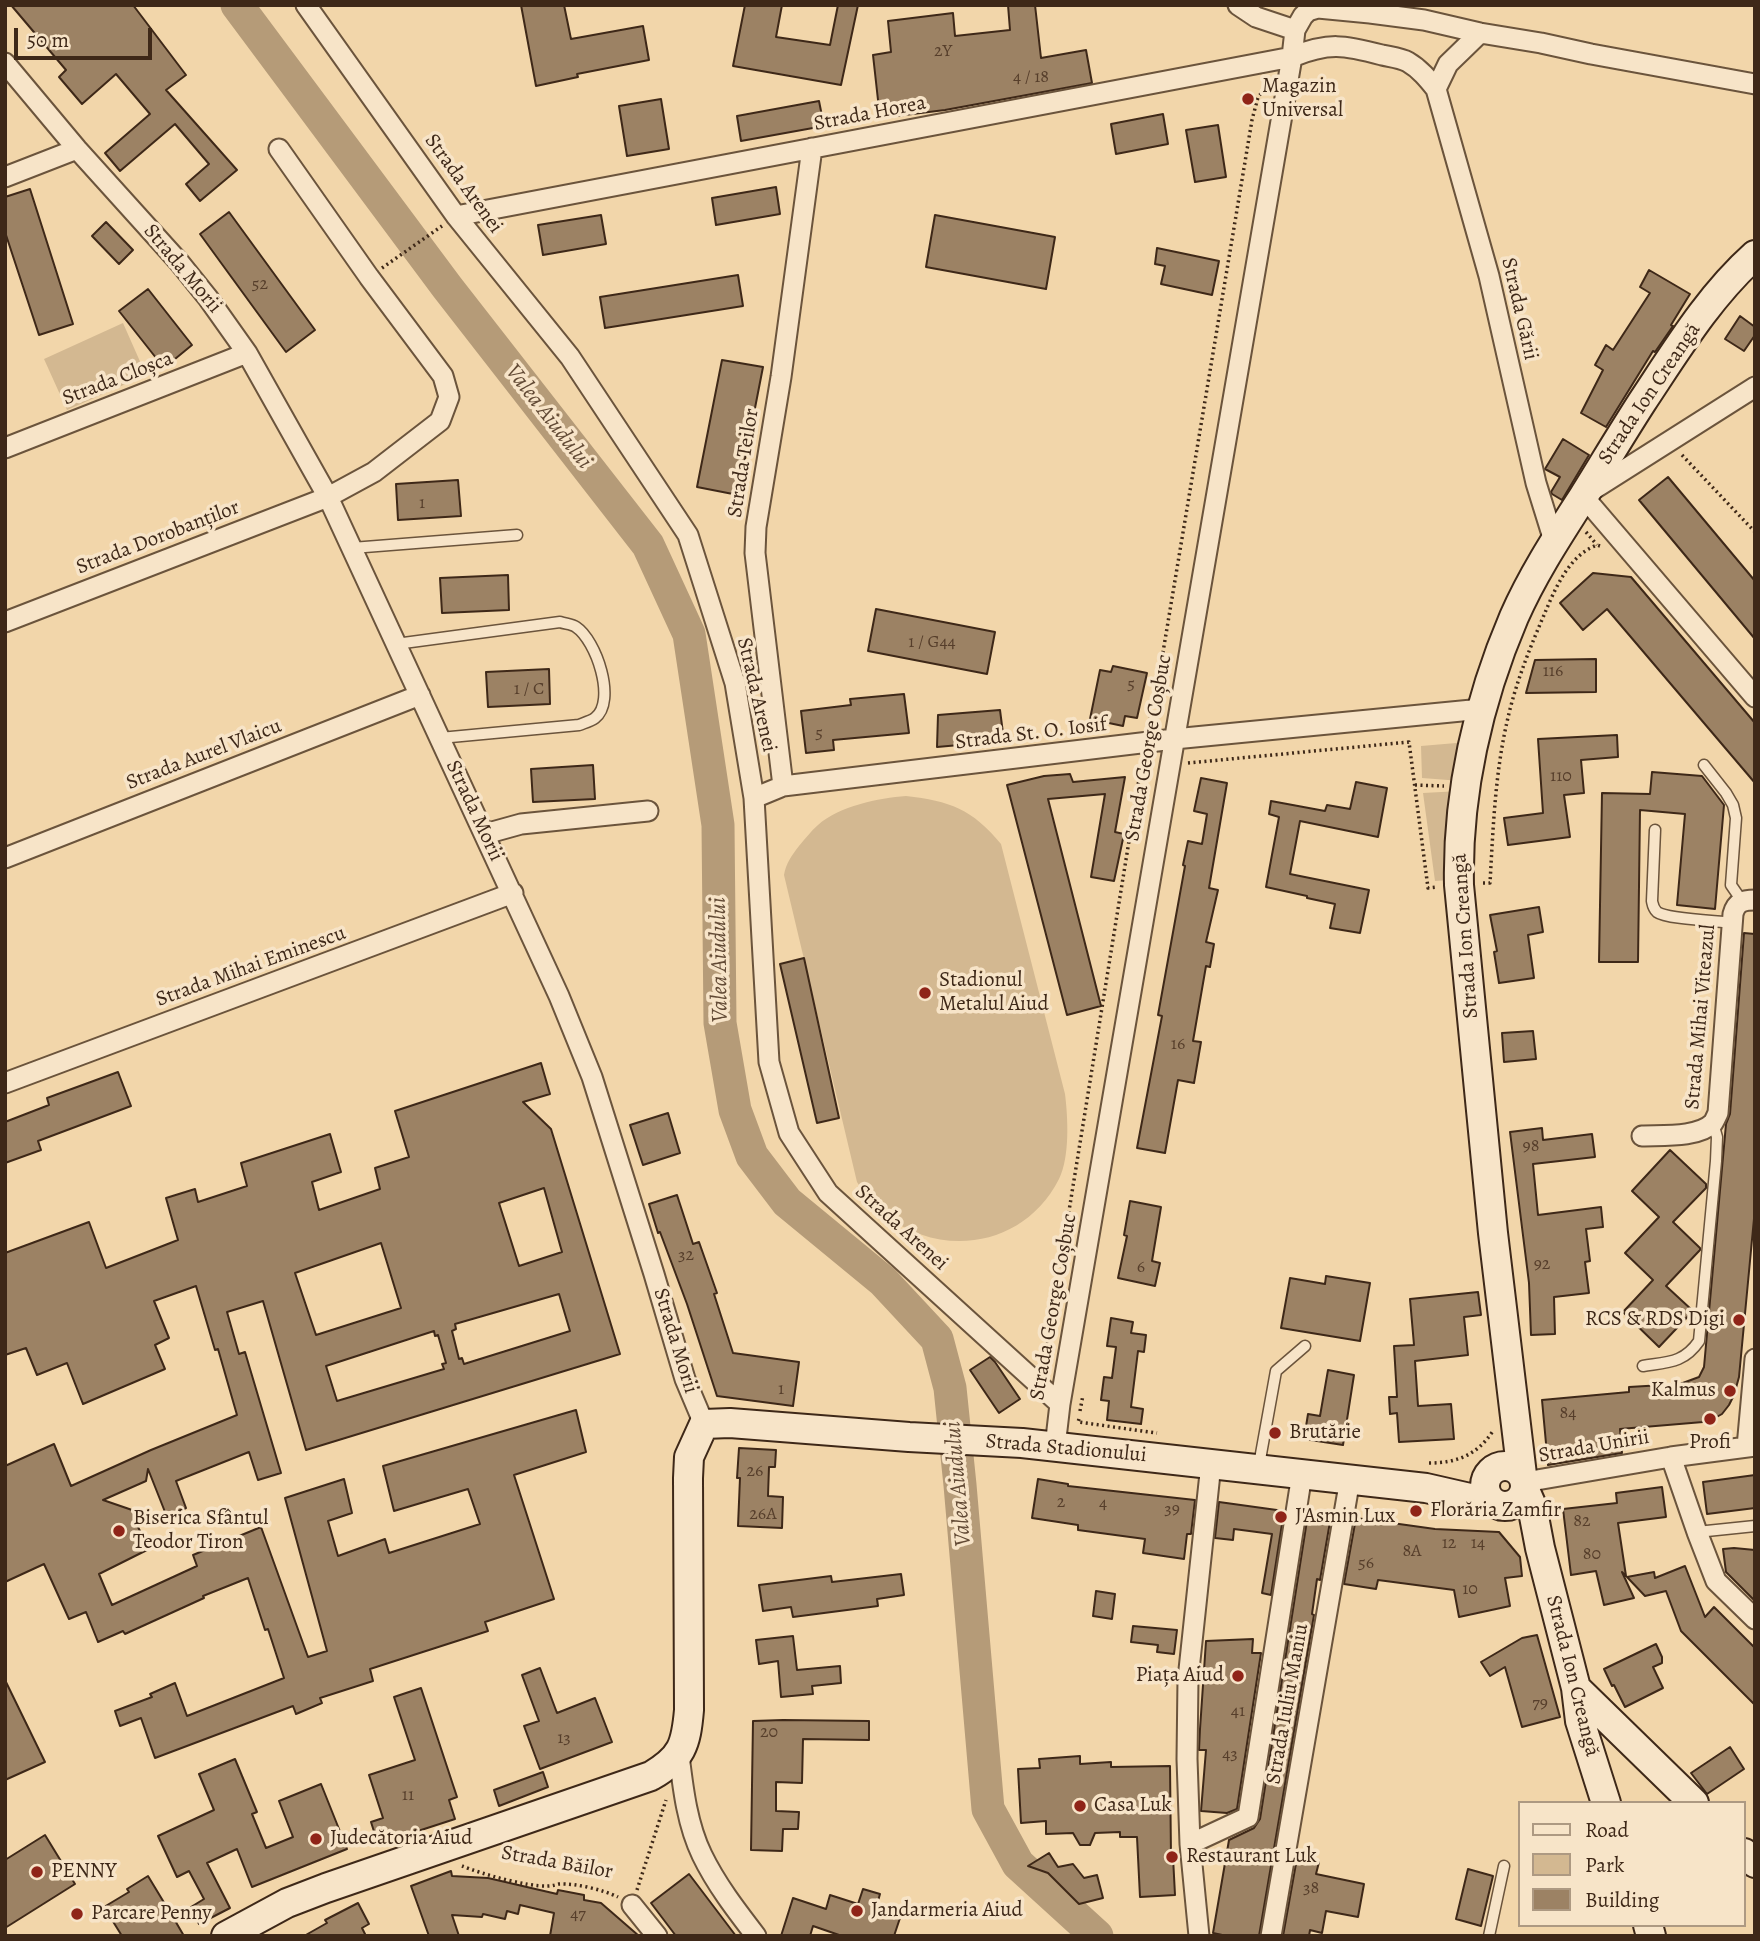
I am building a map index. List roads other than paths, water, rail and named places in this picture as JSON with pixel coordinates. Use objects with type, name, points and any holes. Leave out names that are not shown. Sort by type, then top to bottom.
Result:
[{"type":"main road","name":"Strada Ion Creangă","points":[[1605,1801],[1580,1721],[1576,1688],[1532,1506],[1509,1485],[1513,1402],[1493,1233],[1458,855],[1465,787],[1482,709],[1515,615],[1554,541],[1684,340],[1715,298],[1755,255]]},
{"type":"main road","name":"Strada Stadionului","points":[[704,1424],[730,1423],[1022,1443],[1350,1479],[1426,1476],[1509,1485]]},
{"type":"main road","points":[[226,1936],[287,1903],[440,1847],[651,1776],[666,1768],[679,1755],[685,1741],[689,1710],[688,1467],[689,1457],[704,1424]]},
{"type":"main road","points":[[1576,1688],[1692,1801]]},
{"type":"street","name":"Strada Arenei","points":[[306,5],[456,216],[570,357],[688,535],[734,683],[754,798],[769,1062],[789,1133],[828,1193],[1060,1404]]},
{"type":"street","points":[[1238,5],[1256,17],[1295,30]]},
{"type":"street","points":[[1292,57],[1295,30],[1308,11],[1318,8],[1424,20],[1480,33],[1755,84]]},
{"type":"street","points":[[1436,89],[1448,64],[1480,33]]},
{"type":"street","name":"Strada Gării","points":[[1292,57],[1330,46],[1348,46],[1407,61],[1423,73],[1436,89],[1489,276],[1536,483],[1554,541]]},
{"type":"street","name":"Strada Horea","points":[[456,216],[1292,57]]},
{"type":"street","name":"Strada George Coșbuc","points":[[1055,1447],[1060,1404],[1292,57]]},
{"type":"street","name":"Strada Morii","points":[[5,63],[208,298],[247,353],[328,497],[513,893],[592,1077],[685,1379],[704,1424]]},
{"type":"street","name":"Strada Teilor","points":[[783,786],[754,553],[812,148]]},
{"type":"street","points":[[5,177],[77,149]]},
{"type":"street","points":[[279,149],[443,376],[449,397],[440,421],[374,472],[328,497]]},
{"type":"street","name":"Strada Cloșca","points":[[5,448],[247,353]]},
{"type":"street","points":[[1755,387],[1583,496],[1755,698]]},
{"type":"street","name":"Strada Dorobanților","points":[[5,622],[328,497]]},
{"type":"street","name":"Strada Aurel Vlaicu","points":[[5,858],[420,695]]},
{"type":"street","name":"Strada St. O. Iosif","points":[[754,798],[783,786],[1174,739],[1482,709]]},
{"type":"street","points":[[485,834],[521,824],[648,811]]},
{"type":"street","name":"Strada Mihai Eminescu","points":[[5,1083],[513,893]]},
{"type":"street","name":"Strada Mihai Viteazul","points":[[1642,1136],[1701,1130],[1713,1123],[1718,1113],[1732,923],[1735,907],[1748,900]]},
{"type":"street","points":[[1751,1447],[1755,1359]]},
{"type":"street","name":"Strada Unirii","points":[[1509,1485],[1671,1457],[1751,1447]]},
{"type":"street","name":"Strada Unirii","points":[[1671,1457],[1716,1581],[1755,1619]]},
{"type":"street","points":[[1199,1936],[1190,1844],[1188,1679],[1211,1464]]},
{"type":"street","name":"Strada Iuliu Maniu","points":[[1190,1844],[1248,1817],[1302,1474]]},
{"type":"street","name":"Strada Iuliu Maniu","points":[[1271,1936],[1350,1479]]},
{"type":"street","points":[[679,1755],[687,1806],[701,1853],[728,1899],[756,1936]]},
{"type":"street","name":"Strada Băilor","points":[[632,1905],[657,1936]]},
{"type":"lane","points":[[352,548],[517,534]]},
{"type":"lane","points":[[396,643],[560,622],[575,626],[587,637],[601,671],[606,694],[603,707],[595,718],[579,725],[440,738]]},
{"type":"lane","points":[[1704,765],[1733,805],[1736,818],[1731,885],[1748,900]]},
{"type":"lane","points":[[1655,830],[1652,901],[1654,909],[1660,914],[1673,917],[1732,923]]},
{"type":"lane","points":[[1643,1366],[1679,1360],[1692,1352],[1699,1341],[1716,1161],[1717,1137],[1713,1123]]},
{"type":"lane","points":[[1258,1469],[1276,1371],[1305,1346]]},
{"type":"lane","points":[[1697,1532],[1755,1525]]},
{"type":"lane","points":[[1489,1936],[1504,1866]]},
{"type":"waterway","name":"Valea Aiudului","points":[[237,5],[447,287],[648,545],[689,634],[718,825],[720,1023],[735,1110],[752,1156],[787,1202],[883,1281],[937,1339],[950,1388],[988,1809],[1018,1864],[1097,1936]]},
{"type":"place","name":"Magazin Universal","points":[[1248,99]]},
{"type":"place","name":"Stadionul Metalul Aiud","points":[[925,993]]},
{"type":"place","name":"RCS & RDS Digi","points":[[1739,1320]]},
{"type":"place","name":"Kalmus","points":[[1730,1391]]},
{"type":"place","name":"Profi","points":[[1710,1419]]},
{"type":"place","name":"Brutărie","points":[[1275,1433]]},
{"type":"place","name":"Florăria Zamfir","points":[[1416,1511]]},
{"type":"place","name":"J'Asmin Lux","points":[[1281,1517]]},
{"type":"place","name":"Biserica Sfântul Teodor Tiron","points":[[119,1531]]},
{"type":"place","name":"Piața Aiud","points":[[1238,1676]]},
{"type":"place","name":"Casa Luk","points":[[1080,1806]]},
{"type":"place","name":"Judecătoria Aiud","points":[[316,1839]]},
{"type":"place","name":"Restaurant Luk","points":[[1172,1857]]},
{"type":"place","name":"PENNY","points":[[37,1872]]},
{"type":"place","name":"Jandarmeria Aiud","points":[[857,1911]]},
{"type":"place","name":"Parcare Penny","points":[[77,1914]]}]
